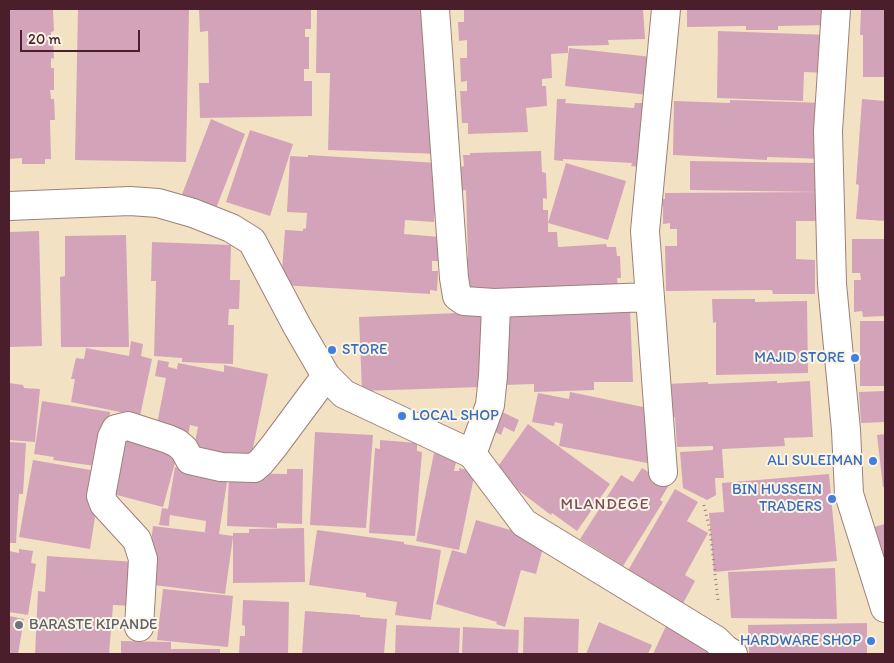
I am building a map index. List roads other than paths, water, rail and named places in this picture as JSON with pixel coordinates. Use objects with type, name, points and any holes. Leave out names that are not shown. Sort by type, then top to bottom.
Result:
[{"type":"street","points":[[435,9],[453,269],[457,296],[464,301],[494,303],[650,297]]},
{"type":"street","points":[[663,472],[646,231],[666,9]]},
{"type":"street","points":[[836,9],[828,131],[832,284],[846,430],[849,494],[885,608]]},
{"type":"street","points":[[9,206],[130,201],[158,203],[193,212],[231,228],[252,241],[326,376],[344,394],[472,454],[524,523],[716,640],[729,652]]},
{"type":"street","points":[[472,454],[490,404],[496,308],[494,303]]},
{"type":"street","points":[[140,627],[142,559],[137,540],[104,504],[102,496],[112,437],[116,429],[128,426],[168,439],[184,449],[190,460],[220,467],[254,468],[266,457],[326,376]]},
{"type":"place","name":"STORE","points":[[332,350]]},
{"type":"place","name":"MAJID STORE","points":[[855,358]]},
{"type":"place","name":"LOCAL SHOP","points":[[402,416]]},
{"type":"place","name":"ALI SULEIMAN","points":[[873,461]]},
{"type":"place","name":"BIN HUSSEIN TRADERS","points":[[832,499]]},
{"type":"place","name":"BARASTE KIPANDE","points":[[19,625]]},
{"type":"place","name":"HARDWARE SHOP","points":[[871,641]]},
{"type":"district","name":"MLANDEGE","points":[[605,505]]}]
